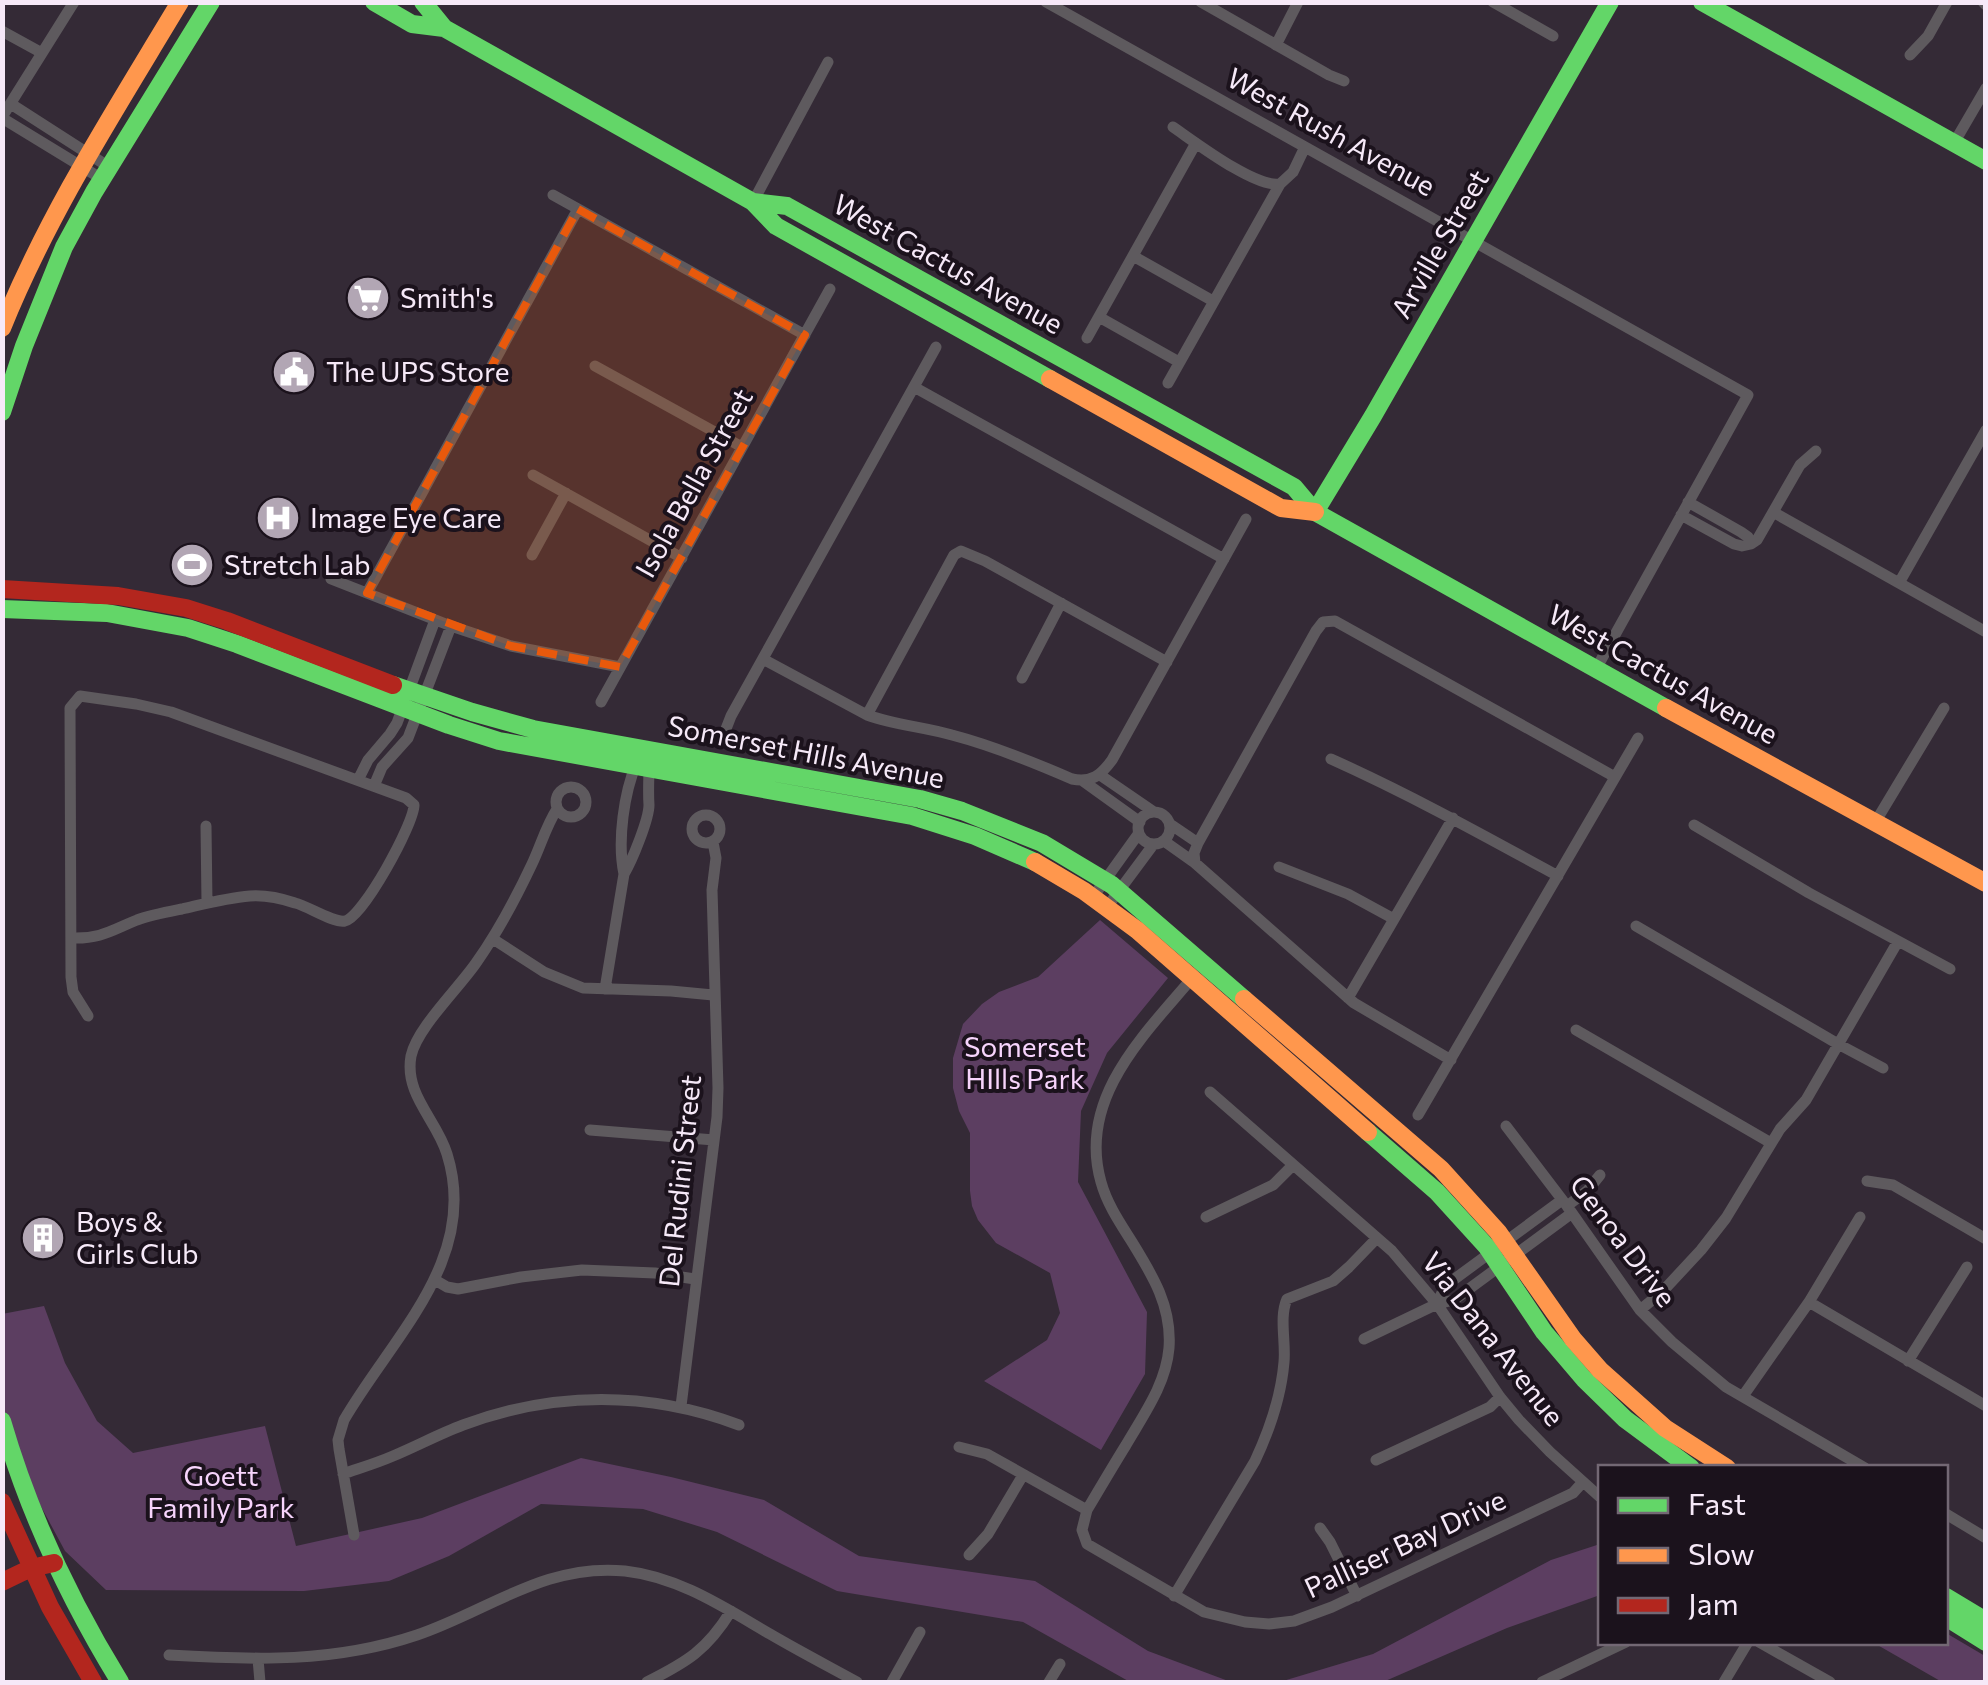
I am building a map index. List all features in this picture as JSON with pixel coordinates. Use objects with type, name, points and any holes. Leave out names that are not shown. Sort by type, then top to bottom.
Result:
[{"type":"main road","points":[[2,328],[32,256],[66,192],[180,2]]},
{"type":"main road","points":[[2,412],[52,272],[77,221],[211,2]]},
{"type":"main road","name":"West Cactus Avenue","points":[[374,2],[412,24],[444,28]]},
{"type":"main road","name":"West Cactus Avenue","points":[[423,2],[444,28],[753,202],[776,226],[1280,508],[1315,512],[1986,883]]},
{"type":"main road","name":"Arville Street","points":[[1315,512],[1610,2]]},
{"type":"main road","points":[[1702,2],[1986,161]]},
{"type":"main road","name":"Somerset Hills Avenue","points":[[2,590],[108,595],[183,607],[240,636],[413,702],[499,741],[901,795],[946,806],[1042,843],[1112,886],[1198,971]]},
{"type":"main road","name":"Somerset Hills Avenue","points":[[2,609],[127,616],[240,636]]},
{"type":"main road","name":"Somerset Hills Avenue","points":[[643,761],[935,822],[1021,853],[1100,902],[1198,971],[1441,1170],[1485,1215],[1544,1332],[1584,1379],[1625,1418],[1687,1465]]},
{"type":"main road","name":"Somerset Hills Avenue","points":[[1502,1254],[1600,1370],[1665,1428],[1722,1465]]},
{"type":"main road","points":[[2,1421],[27,1498],[54,1563],[120,1682]]},
{"type":"main road","points":[[2,1502],[67,1640],[93,1682]]},
{"type":"main road","points":[[2,1582],[31,1568],[54,1563]]},
{"type":"main road","points":[[1948,1597],[1986,1622]]},
{"type":"main road","points":[[1948,1618],[1986,1642]]},
{"type":"street","points":[[74,2],[2,118],[86,160]]},
{"type":"street","name":"West Rush Avenue","points":[[1046,2],[1748,396],[1688,502]]},
{"type":"street","points":[[1201,2],[1344,80]]},
{"type":"street","points":[[1276,45],[1298,2]]},
{"type":"street","points":[[1493,2],[1513,7],[1553,36]]},
{"type":"street","points":[[1910,55],[1928,36],[1947,2]]},
{"type":"street","points":[[2,31],[42,53]]},
{"type":"street","points":[[753,202],[828,62]]},
{"type":"street","points":[[1954,143],[1986,88]]},
{"type":"street","points":[[11,104],[105,173]]},
{"type":"street","points":[[1173,128],[1268,185],[1280,184]]},
{"type":"street","points":[[1087,338],[1196,143]]},
{"type":"street","points":[[1168,384],[1280,184],[1293,172],[1305,148]]},
{"type":"street","points":[[553,195],[805,335]]},
{"type":"street","points":[[367,593],[578,209]]},
{"type":"street","points":[[1133,256],[1213,301]]},
{"type":"street","name":"Isola Bella Street","points":[[601,702],[830,288]]},
{"type":"street","points":[[1099,317],[1179,362]]},
{"type":"street","points":[[724,734],[936,347]]},
{"type":"street","points":[[595,366],[742,447]]},
{"type":"street","points":[[914,387],[1224,559]]},
{"type":"street","points":[[1899,583],[1986,430]]},
{"type":"street","points":[[1681,515],[1734,544],[1751,544],[1758,540],[1800,465],[1816,451]]},
{"type":"street","points":[[533,475],[682,558]]},
{"type":"street","points":[[532,555],[566,493]]},
{"type":"street","points":[[1596,669],[1688,502],[1741,532],[1751,544]]},
{"type":"street","points":[[1773,512],[1986,632]]},
{"type":"street","points":[[1092,779],[1112,760],[1246,518]]},
{"type":"street","points":[[867,715],[954,556],[961,551],[1167,662]]},
{"type":"street","points":[[331,579],[511,646],[620,667]]},
{"type":"street","points":[[1022,678],[1061,603]]},
{"type":"street","points":[[374,786],[382,767],[408,738],[413,702],[435,620]]},
{"type":"street","points":[[1196,853],[1316,631],[1327,620],[1342,624],[1616,776]]},
{"type":"street","points":[[358,780],[368,760],[413,702],[451,626]]},
{"type":"street","points":[[763,658],[867,715],[996,748],[1072,779],[1092,779],[1164,816],[1196,853],[1348,998],[1372,1016],[1451,1060]]},
{"type":"street","points":[[72,938],[104,936],[138,920],[254,896],[296,903],[344,921],[352,917],[392,862],[412,819],[414,805],[406,798],[170,712],[80,696],[70,708],[72,938],[74,992],[88,1016]]},
{"type":"street","points":[[1876,822],[1944,708]]},
{"type":"street","points":[[1418,1115],[1638,738]]},
{"type":"street","points":[[1331,759],[1453,818],[1558,876]]},
{"type":"street","points":[[624,874],[620,854],[623,803],[643,761]]},
{"type":"street","points":[[605,989],[624,874],[649,808],[643,761]]},
{"type":"street","points":[[1092,779],[1139,828],[1143,840],[1196,853]]},
{"type":"street","points":[[354,1535],[338,1440],[344,1420],[435,1280],[452,1236],[451,1167],[440,1134],[412,1086],[410,1063],[416,1040],[493,938],[558,808]]},
{"type":"street","points":[[1112,886],[1144,816],[1154,812]]},
{"type":"street","points":[[1348,998],[1453,818]]},
{"type":"street","points":[[1100,902],[1169,834],[1170,824]]},
{"type":"street","points":[[1694,825],[1950,969]]},
{"type":"street","points":[[206,826],[207,903]]},
{"type":"street","name":"Del Rudini Street","points":[[680,1406],[718,1088],[713,842]]},
{"type":"street","points":[[1279,866],[1348,894],[1394,920]]},
{"type":"street","points":[[1636,926],[1882,1068]]},
{"type":"street","points":[[493,938],[556,978],[583,988],[714,995]]},
{"type":"street","points":[[1640,1310],[1662,1292],[1726,1218],[1780,1129],[1806,1100],[1898,942]]},
{"type":"street","points":[[960,1446],[987,1454],[1087,1510],[1156,1392],[1167,1363],[1169,1335],[1164,1302],[1102,1185],[1097,1156],[1098,1123],[1108,1090],[1123,1062],[1198,971]]},
{"type":"street","points":[[1576,1030],[1772,1142]]},
{"type":"street","name":"Via Dana Avenue","points":[[1210,1092],[1413,1274],[1500,1398],[1550,1452],[1598,1494]]},
{"type":"street","name":"Genoa Drive","points":[[1506,1126],[1640,1310],[1687,1356],[1726,1386],[1860,1465]]},
{"type":"street","points":[[590,1130],[714,1140]]},
{"type":"street","points":[[1206,1217],[1273,1185],[1294,1165]]},
{"type":"street","points":[[1364,1339],[1437,1304],[1454,1300],[1502,1254],[1588,1190],[1600,1174]]},
{"type":"street","points":[[1868,1181],[1893,1185],[1986,1239]]},
{"type":"street","points":[[1744,1396],[1809,1302],[1860,1217]]},
{"type":"street","points":[[1174,1596],[1265,1440],[1282,1381],[1283,1308],[1287,1299],[1333,1281],[1376,1238]]},
{"type":"street","points":[[1908,1361],[1967,1267]]},
{"type":"street","points":[[435,1280],[458,1289],[582,1270],[695,1279]]},
{"type":"street","points":[[1809,1302],[1986,1406]]},
{"type":"street","points":[[1376,1460],[1490,1407],[1500,1398]]},
{"type":"street","points":[[343,1474],[473,1422],[534,1405],[628,1400],[680,1406],[740,1425]]},
{"type":"street","points":[[969,1556],[988,1534],[1023,1475]]},
{"type":"street","name":"Palliser Bay Drive","points":[[1087,1510],[1084,1537],[1094,1550],[1204,1612],[1269,1624],[1294,1621],[1356,1596],[1573,1493],[1582,1482]]},
{"type":"street","points":[[1948,1515],[1986,1538]]},
{"type":"street","points":[[1320,1528],[1356,1596]]},
{"type":"street","points":[[169,1655],[258,1660],[324,1656],[389,1643],[442,1625],[540,1581],[582,1572],[625,1571],[691,1590],[857,1682]]},
{"type":"street","points":[[647,1682],[696,1654],[714,1638],[731,1611]]},
{"type":"street","points":[[892,1682],[920,1632]]},
{"type":"street","points":[[1542,1682],[1620,1645]]},
{"type":"street","points":[[1724,1682],[1746,1645]]},
{"type":"street","points":[[1764,1645],[1830,1682]]},
{"type":"street","points":[[258,1660],[260,1682]]},
{"type":"street","points":[[1049,1682],[1060,1664]]},
{"type":"highlighted area","points":[[578,209],[805,335],[620,667],[511,646],[367,593]]},
{"type":"green space","name":"Somerset HIlls Park","points":[[1100,920],[1168,978],[1107,1053],[1081,1111],[1078,1182],[1147,1312],[1145,1374],[1101,1450],[984,1381],[1047,1340],[1060,1313],[1050,1273],[996,1243],[978,1220],[970,1191],[970,1133],[953,1088],[953,1058],[963,1024],[999,992],[1038,977]]},
{"type":"green space","name":"Goett Family Park","points":[[44,1306],[65,1363],[97,1421],[133,1453],[265,1426],[296,1546],[422,1518],[581,1458],[764,1500],[859,1556],[1035,1581],[1148,1651],[1231,1682],[1130,1682],[1023,1622],[837,1591],[717,1532],[643,1509],[541,1504],[449,1556],[389,1581],[304,1591],[106,1590],[65,1551],[16,1460],[3,1408],[2,1314]]},
{"type":"green space","points":[[1598,1545],[1598,1596],[1507,1628],[1383,1682],[1231,1682],[1283,1681],[1373,1654],[1551,1560]]},
{"type":"green space","points":[[1948,1634],[1985,1656],[1985,1682],[1942,1682],[1877,1645],[1948,1645]]},
{"type":"traffic: fast","points":[[2,412],[64,247],[211,2]]},
{"type":"traffic: fast","points":[[374,2],[412,24],[444,28]]},
{"type":"traffic: fast","points":[[423,2],[444,28],[753,202],[776,226],[1050,379]]},
{"type":"traffic: fast","points":[[1315,512],[1610,2]]},
{"type":"traffic: fast","points":[[1702,2],[1986,161]]},
{"type":"traffic: fast","points":[[753,202],[787,206],[1294,487],[1315,512],[1666,708]]},
{"type":"traffic: fast","points":[[2,609],[107,613],[188,628],[499,741],[912,816],[975,836],[1035,862]]},
{"type":"traffic: fast","points":[[393,685],[533,729],[920,799],[962,811],[1042,843],[1112,885],[1244,999]]},
{"type":"traffic: fast","points":[[1368,1132],[1437,1192],[1487,1247],[1544,1332],[1584,1379],[1625,1419],[1687,1465]]},
{"type":"traffic: fast","points":[[2,1421],[52,1555],[120,1682]]},
{"type":"traffic: fast","points":[[1948,1598],[1986,1621]]},
{"type":"traffic: fast","points":[[1948,1618],[1986,1642]]},
{"type":"traffic: slow","points":[[2,328],[62,202],[180,2]]},
{"type":"traffic: slow","points":[[1050,379],[1281,508],[1315,512]]},
{"type":"traffic: slow","points":[[1666,708],[1986,883]]},
{"type":"traffic: slow","points":[[1035,862],[1084,891],[1137,930],[1368,1132]]},
{"type":"traffic: slow","points":[[1244,999],[1441,1169],[1498,1232],[1573,1339],[1600,1370],[1665,1428],[1722,1465]]},
{"type":"traffic: jam","points":[[2,589],[118,596],[186,608],[393,685]]},
{"type":"traffic: jam","points":[[2,1502],[50,1607],[93,1682]]},
{"type":"traffic: jam","points":[[2,1582],[31,1568],[54,1563]]},
{"type":"place","name":"Smith's","points":[[368,298]]},
{"type":"place","name":"The UPS Store","points":[[294,372]]},
{"type":"place","name":"Image Eye Care","points":[[278,518]]},
{"type":"place","name":"Stretch Lab","points":[[192,565]]},
{"type":"place","name":"Boys & Girls Club","points":[[43,1238]]}]
